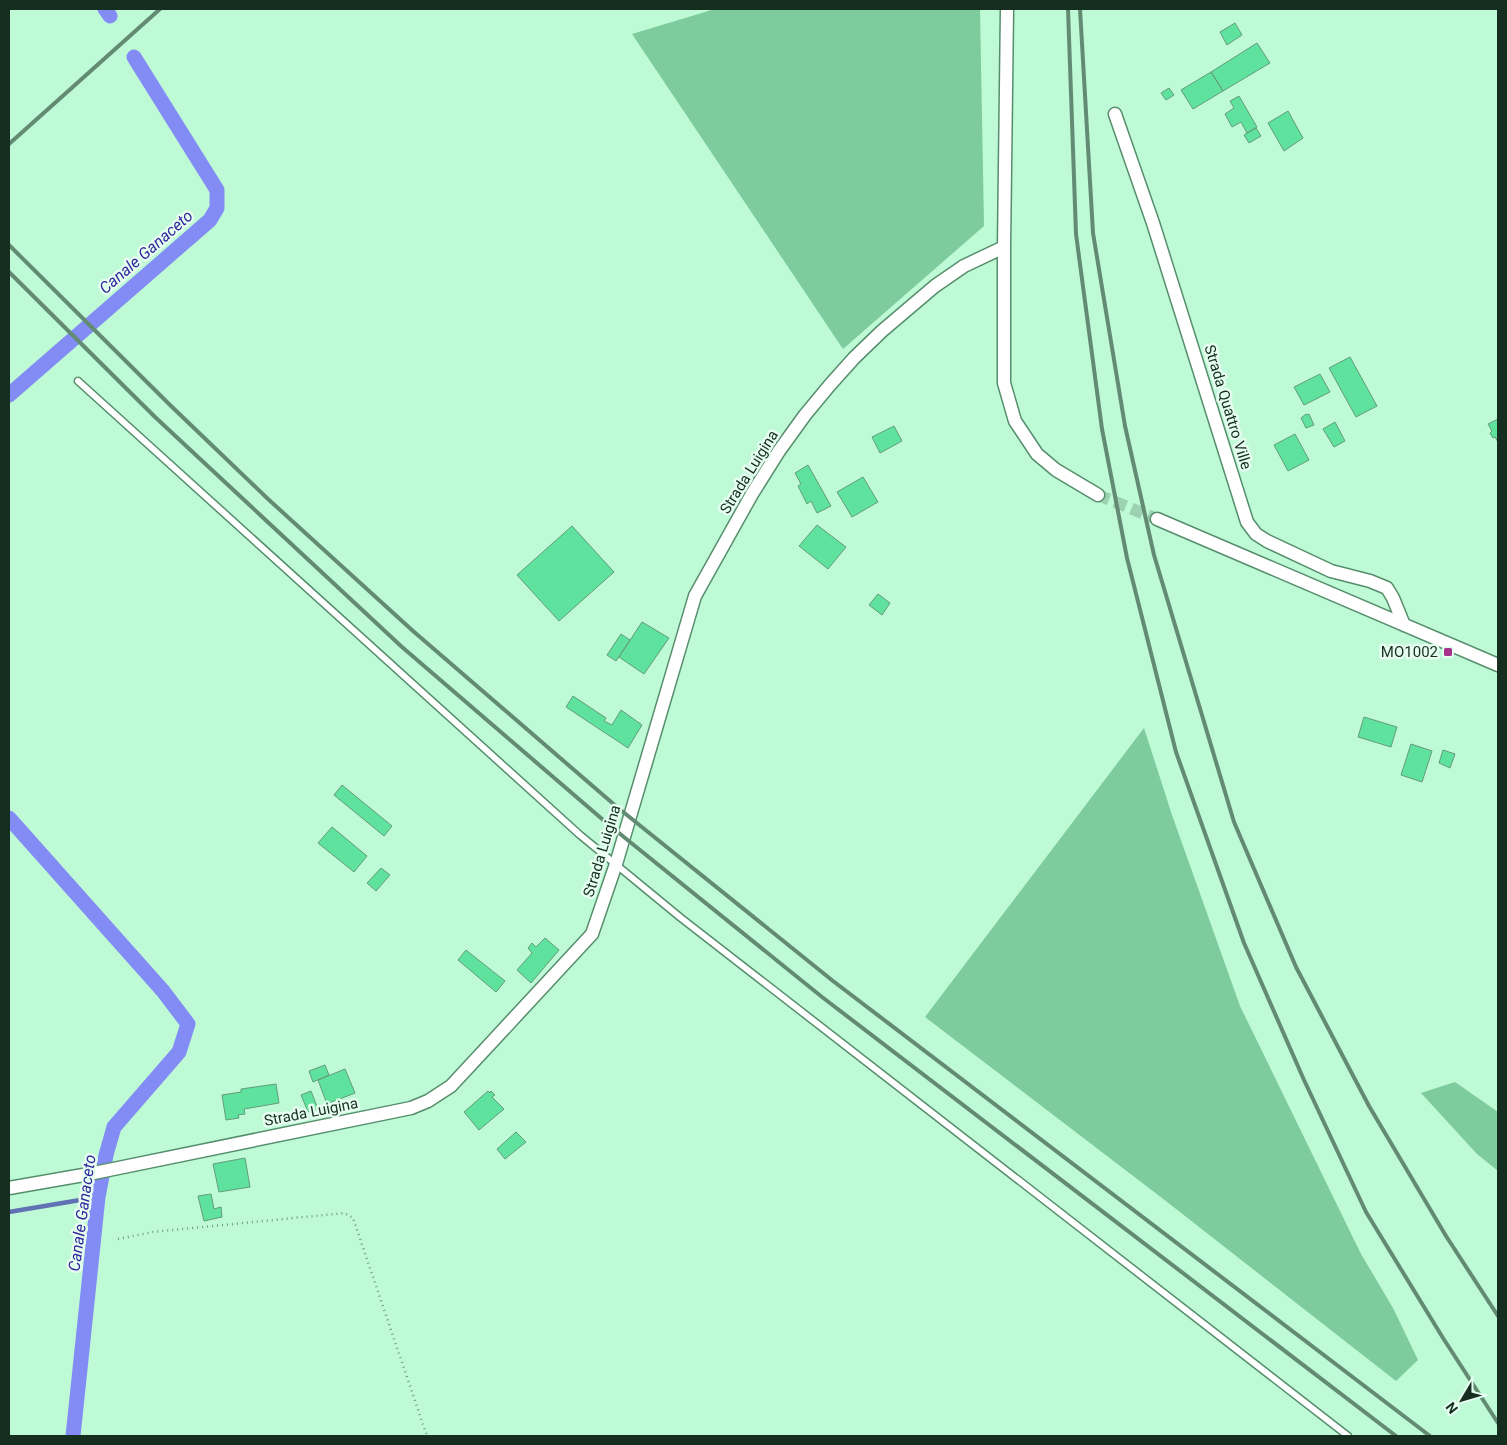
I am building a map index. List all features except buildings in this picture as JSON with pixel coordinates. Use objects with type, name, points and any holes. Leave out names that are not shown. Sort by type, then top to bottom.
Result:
[{"type":"street","points":[[1007,9],[1004,383],[1015,421],[1037,454],[1056,470],[1098,495]]},
{"type":"street","name":"Strada Quattro Ville","points":[[1115,114],[1153,223],[1246,522],[1256,534],[1267,542],[1332,571],[1370,581],[1386,588],[1393,598],[1404,626]]},
{"type":"street","name":"Strada Luigina","points":[[9,1188],[89,1174],[411,1108],[428,1101],[451,1086],[592,934],[616,864],[695,596],[752,494],[779,451],[805,415],[854,358],[882,331],[935,286],[964,266],[1004,247]]},
{"type":"street","points":[[1157,519],[1498,665]]},
{"type":"lane","points":[[78,381],[580,835],[681,918],[1348,1436]]},
{"type":"path","points":[[118,1239],[152,1232],[344,1213],[353,1218],[427,1436]]},
{"type":"green space","points":[[715,9],[980,9],[984,226],[843,349],[632,34]]},
{"type":"green space","points":[[1144,728],[1172,815],[1240,1006],[1361,1254],[1393,1308],[1418,1360],[1396,1381],[1162,1198],[925,1017]]},
{"type":"green space","points":[[1455,1082],[1498,1112],[1498,1171],[1477,1154],[1421,1093]]},
{"type":"waterway","name":"Canale Ganaceto","points":[[105,9],[110,16]]},
{"type":"waterway","name":"Canale Ganaceto","points":[[9,395],[210,220],[217,208],[217,190],[134,57]]},
{"type":"waterway","name":"Canale Ganaceto","points":[[9,818],[163,991],[188,1024],[179,1052],[114,1127],[106,1155],[98,1197],[73,1436]]},
{"type":"waterway","points":[[9,1212],[98,1197]]},
{"type":"tunnel","points":[[1098,495],[1157,519]]},
{"type":"railway","points":[[9,144],[160,9]]},
{"type":"railway","points":[[1068,9],[1076,234],[1102,429],[1127,558],[1176,752],[1244,943],[1304,1080],[1366,1212],[1443,1338],[1498,1423]]},
{"type":"railway","points":[[1080,9],[1093,233],[1125,426],[1154,555],[1234,822],[1296,967],[1369,1106],[1446,1236],[1498,1316]]},
{"type":"railway","points":[[9,245],[170,405],[268,499],[413,631],[617,807],[833,981],[1430,1436]]},
{"type":"railway","points":[[9,272],[155,417],[402,647],[609,825],[822,997],[1396,1436]]},
{"type":"place","name":"MO1002","points":[[1448,652]]}]
